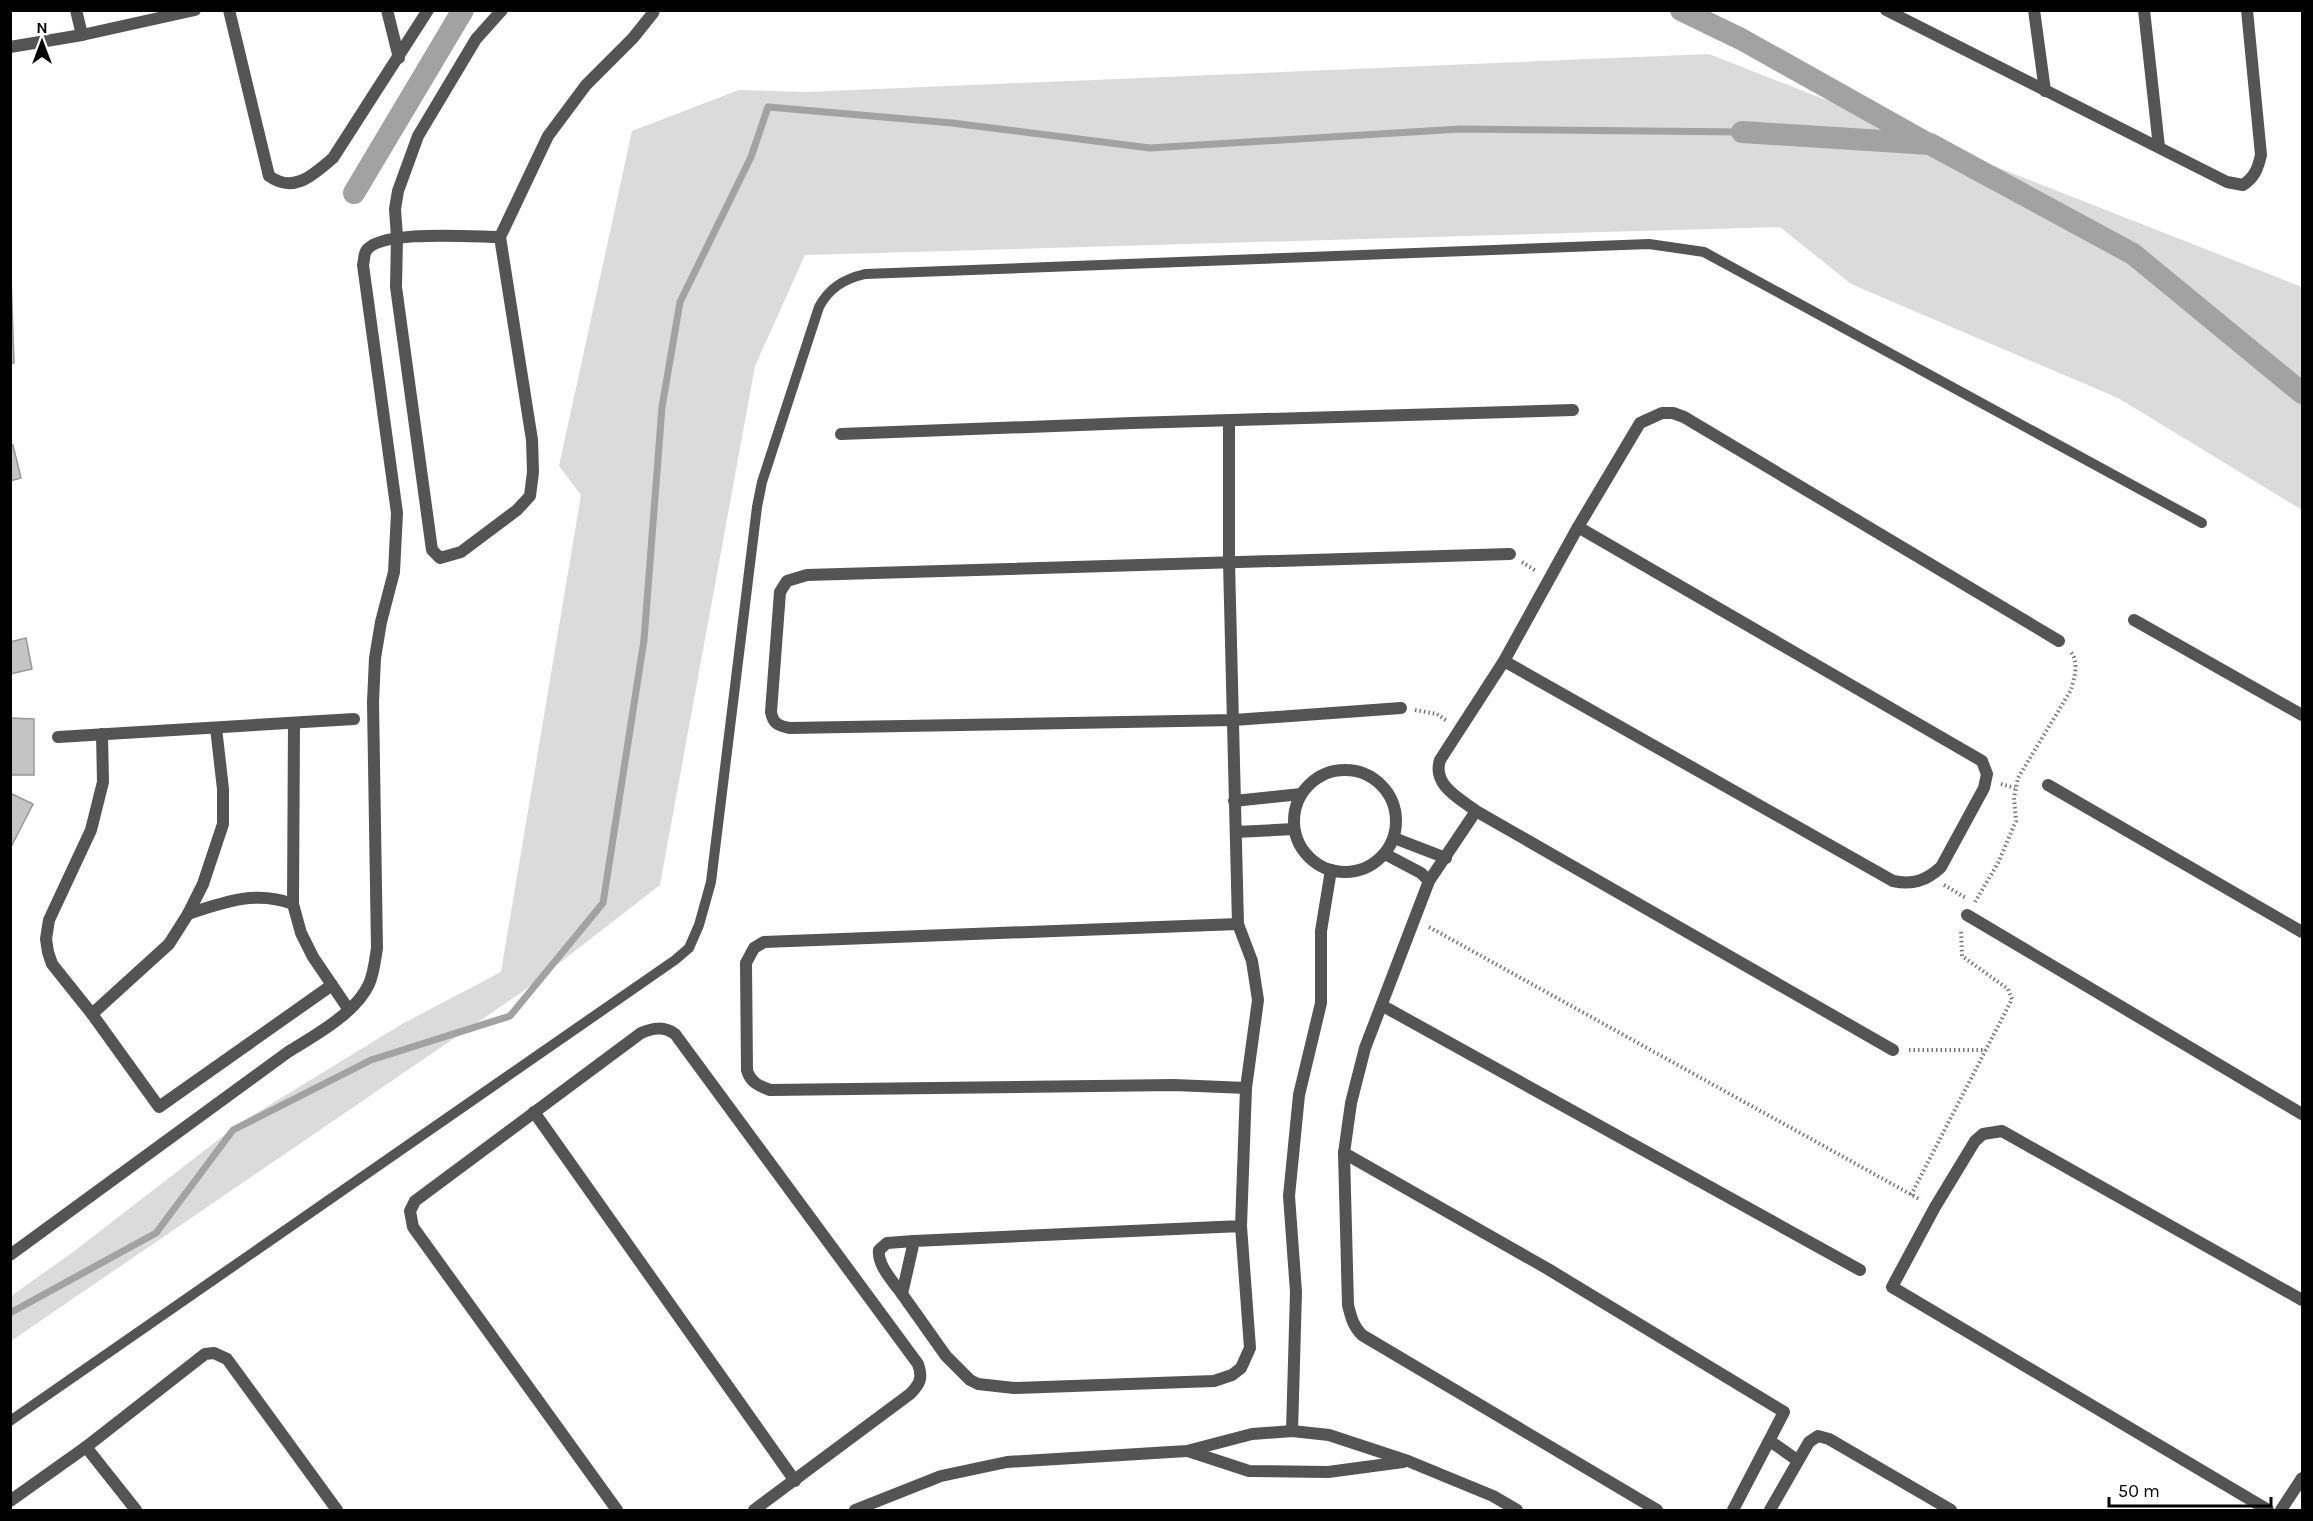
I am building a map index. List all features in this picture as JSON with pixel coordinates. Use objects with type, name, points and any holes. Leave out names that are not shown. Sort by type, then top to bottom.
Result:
[{"type":"street","points":[[76,10],[82,35]]},
{"type":"street","points":[[11,44],[82,35],[195,10]]},
{"type":"street","points":[[229,10],[269,176],[279,184],[294,184],[310,176],[333,159],[428,10]]},
{"type":"street","points":[[387,10],[399,58]]},
{"type":"street","points":[[502,10],[477,39],[418,136],[398,191],[395,209],[398,298],[432,549],[440,558],[461,552],[517,510],[530,496],[533,472],[532,440],[500,237],[548,136],[586,85],[633,38],[654,10]]},
{"type":"street","points":[[1886,10],[2228,182],[2243,185],[2252,179],[2259,167],[2261,154],[2247,10]]},
{"type":"street","points":[[2034,10],[2045,91]]},
{"type":"street","points":[[2144,10],[2159,147]]},
{"type":"street","points":[[10,1255],[349,1010],[369,985],[377,948],[374,669],[381,622],[394,572],[397,513],[363,265],[366,251],[376,242],[397,237],[500,237]]},
{"type":"street","points":[[841,434],[1573,410]]},
{"type":"street","points":[[1893,1050],[1476,811],[1443,786],[1438,779],[1440,760],[1504,661],[1578,527],[1640,423],[1652,416],[1673,413],[1694,423],[2060,641]]},
{"type":"street","points":[[1229,421],[1229,562],[1238,924],[1252,961],[1258,1000],[1246,1088],[1241,1226],[1250,1348],[1241,1368],[1222,1379],[1014,1388],[978,1384],[970,1380],[946,1356],[883,1266],[878,1255],[879,1250],[887,1244],[914,1241],[1241,1226]]},
{"type":"street","points":[[1504,661],[1893,881],[1906,884],[1920,882],[1941,867],[1984,788],[1987,774],[1982,761],[1578,527]]},
{"type":"street","points":[[1401,708],[1234,720],[790,728],[772,720],[771,712],[780,592],[787,581],[807,575],[1510,554]]},
{"type":"street","points":[[2134,620],[2302,715]]},
{"type":"street","points":[[58,737],[354,719]]},
{"type":"street","points":[[294,723],[293,904],[301,933],[349,1010]]},
{"type":"street","points":[[92,1014],[169,944],[188,914],[210,866],[224,824],[223,789],[216,728]]},
{"type":"street","points":[[102,734],[103,782],[91,830],[49,920],[46,939],[52,964],[92,1014],[159,1107],[332,985]]},
{"type":"street","points":[[1343,769],[1360,771],[1375,778],[1387,790],[1395,805],[1397,821],[1395,838],[1386,854],[1374,864],[1361,870],[1346,873],[1317,865],[1298,843],[1294,829],[1294,811],[1301,794],[1312,782],[1326,773],[1343,769]]},
{"type":"street","points":[[2048,785],[2302,932]]},
{"type":"street","points":[[1234,801],[1301,794]]},
{"type":"street","points":[[1476,811],[1429,881],[1365,1048],[1351,1103],[1344,1153],[1348,1305],[1354,1327],[1362,1335],[1657,1510]]},
{"type":"street","points":[[1236,832],[1294,829]]},
{"type":"street","points":[[1395,838],[1446,858]]},
{"type":"street","points":[[1386,854],[1421,873],[1429,881]]},
{"type":"street","points":[[1292,1431],[1296,1292],[1289,1196],[1299,1095],[1321,1003],[1321,930],[1331,870]]},
{"type":"street","points":[[188,914],[228,900],[248,897],[268,898],[293,904]]},
{"type":"street","points":[[1967,915],[2302,1114]]},
{"type":"street","points":[[1238,924],[764,942],[754,948],[746,963],[747,1070],[749,1077],[755,1083],[770,1089],[1174,1085],[1246,1088]]},
{"type":"street","points":[[1383,1006],[1860,1270]]},
{"type":"street","points":[[617,1510],[413,1227],[410,1211],[415,1200],[641,1033],[652,1029],[668,1029],[675,1034],[918,1364],[921,1374],[920,1382],[910,1394],[754,1510]]},
{"type":"street","points":[[534,1112],[795,1480]]},
{"type":"street","points":[[2268,1510],[1892,1287],[1935,1207],[1975,1141],[1983,1134],[2002,1131],[2302,1300]]},
{"type":"street","points":[[1344,1153],[1548,1269],[1784,1412],[1733,1510]]},
{"type":"street","points":[[902,1294],[914,1241]]},
{"type":"street","points":[[10,1501],[86,1447],[205,1354],[214,1353],[227,1359],[337,1510]]},
{"type":"street","points":[[855,1510],[941,1476],[1007,1462],[1186,1451],[1252,1434],[1292,1431],[1329,1435],[1408,1461],[1492,1496],[1517,1510]]},
{"type":"street","points":[[1770,1510],[1797,1460],[1812,1439],[1818,1437],[1829,1439],[1952,1510]]},
{"type":"street","points":[[1770,1441],[1797,1460]]},
{"type":"street","points":[[86,1447],[136,1510]]},
{"type":"street","points":[[1186,1451],[1248,1471],[1328,1472],[1408,1461]]},
{"type":"street","points":[[2281,1510],[2302,1478]]},
{"type":"lane","points":[[10,1421],[675,960],[689,948],[699,925],[711,882],[755,519],[762,482],[819,307],[836,286],[852,277],[865,274],[1649,244],[1704,252],[2202,523]]},
{"type":"path","points":[[1510,554],[1549,579]]},
{"type":"path","points":[[1401,708],[1437,714],[1459,730]]},
{"type":"path","points":[[1931,876],[1974,904]]},
{"type":"path","points":[[1415,919],[1935,1207]]},
{"type":"path","points":[[1893,1050],[1986,1050]]},
{"type":"shaded area","points":[[1709,54],[2302,287],[2302,510],[2118,398],[1851,284],[1780,227],[805,255],[755,366],[660,885],[522,992],[11,1341],[11,1296],[73,1252],[240,1123],[402,1024],[501,972],[581,495],[559,466],[632,131],[739,90],[807,92]]},
{"type":"building","points":[[10,247],[14,363],[10,363]]},
{"type":"building","points":[[10,445],[13,445],[21,478],[10,481]]},
{"type":"building","points":[[26,638],[32,669],[10,674],[10,642]]},
{"type":"building","points":[[10,718],[34,719],[34,775],[10,775]]},
{"type":"building","points":[[10,793],[33,804],[10,849]]},
{"type":"waterway","points":[[354,193],[463,10]]},
{"type":"waterway","points":[[1681,10],[1741,39],[1925,142]]},
{"type":"waterway","points":[[10,1313],[156,1233],[233,1130],[371,1060],[510,1016],[603,903],[644,640],[662,407],[680,302],[751,157],[768,107],[952,123],[1150,148],[1460,129],[1742,132]]},
{"type":"waterway","points":[[1742,132],[1930,144],[2133,254],[2302,393]]}]
